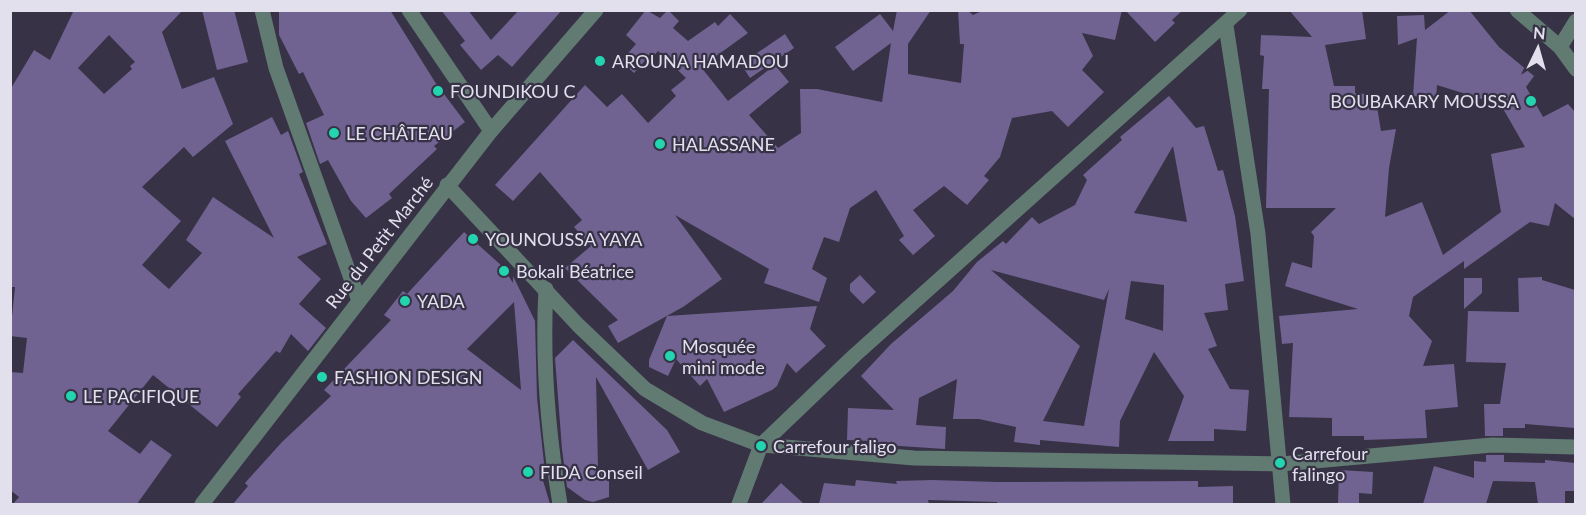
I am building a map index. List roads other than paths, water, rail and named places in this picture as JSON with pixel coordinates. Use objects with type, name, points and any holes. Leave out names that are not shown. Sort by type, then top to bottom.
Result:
[{"type":"street","points":[[262,10],[276,68],[358,298]]},
{"type":"street","name":"Rue du Petit Marché","points":[[202,504],[447,185],[491,130],[596,10]]},
{"type":"street","points":[[739,504],[761,445],[855,356],[1226,26],[1240,10]]},
{"type":"street","points":[[1517,10],[1560,46],[1575,69]]},
{"type":"street","points":[[413,13],[491,130]]},
{"type":"street","points":[[1560,46],[1575,21]]},
{"type":"street","points":[[1226,26],[1258,234],[1283,504]]},
{"type":"street","points":[[447,185],[578,325],[645,388],[702,423],[761,445],[914,458],[1281,464],[1492,445],[1575,447]]},
{"type":"street","points":[[546,289],[544,329],[549,443],[560,504]]},
{"type":"place","name":"AROUNA HAMADOU","points":[[600,61]]},
{"type":"place","name":"FOUNDIKOU C","points":[[438,91]]},
{"type":"place","name":"BOUBAKARY MOUSSA","points":[[1531,101]]},
{"type":"place","name":"LE CHÂTEAU","points":[[334,133]]},
{"type":"place","name":"HALASSANE","points":[[660,144]]},
{"type":"place","name":"YOUNOUSSA YAYA","points":[[473,239]]},
{"type":"place","name":"Bokali Béatrice","points":[[504,271]]},
{"type":"place","name":"YADA","points":[[405,301]]},
{"type":"place","name":"Mosquée mini mode","points":[[670,356]]},
{"type":"place","name":"FASHION DESIGN","points":[[322,377]]},
{"type":"place","name":"LE PACIFIQUE","points":[[71,396]]},
{"type":"place","name":"Carrefour faligo","points":[[761,446]]},
{"type":"place","name":"Carrefour falingo","points":[[1280,463]]},
{"type":"place","name":"FIDA Conseil","points":[[528,472]]}]
